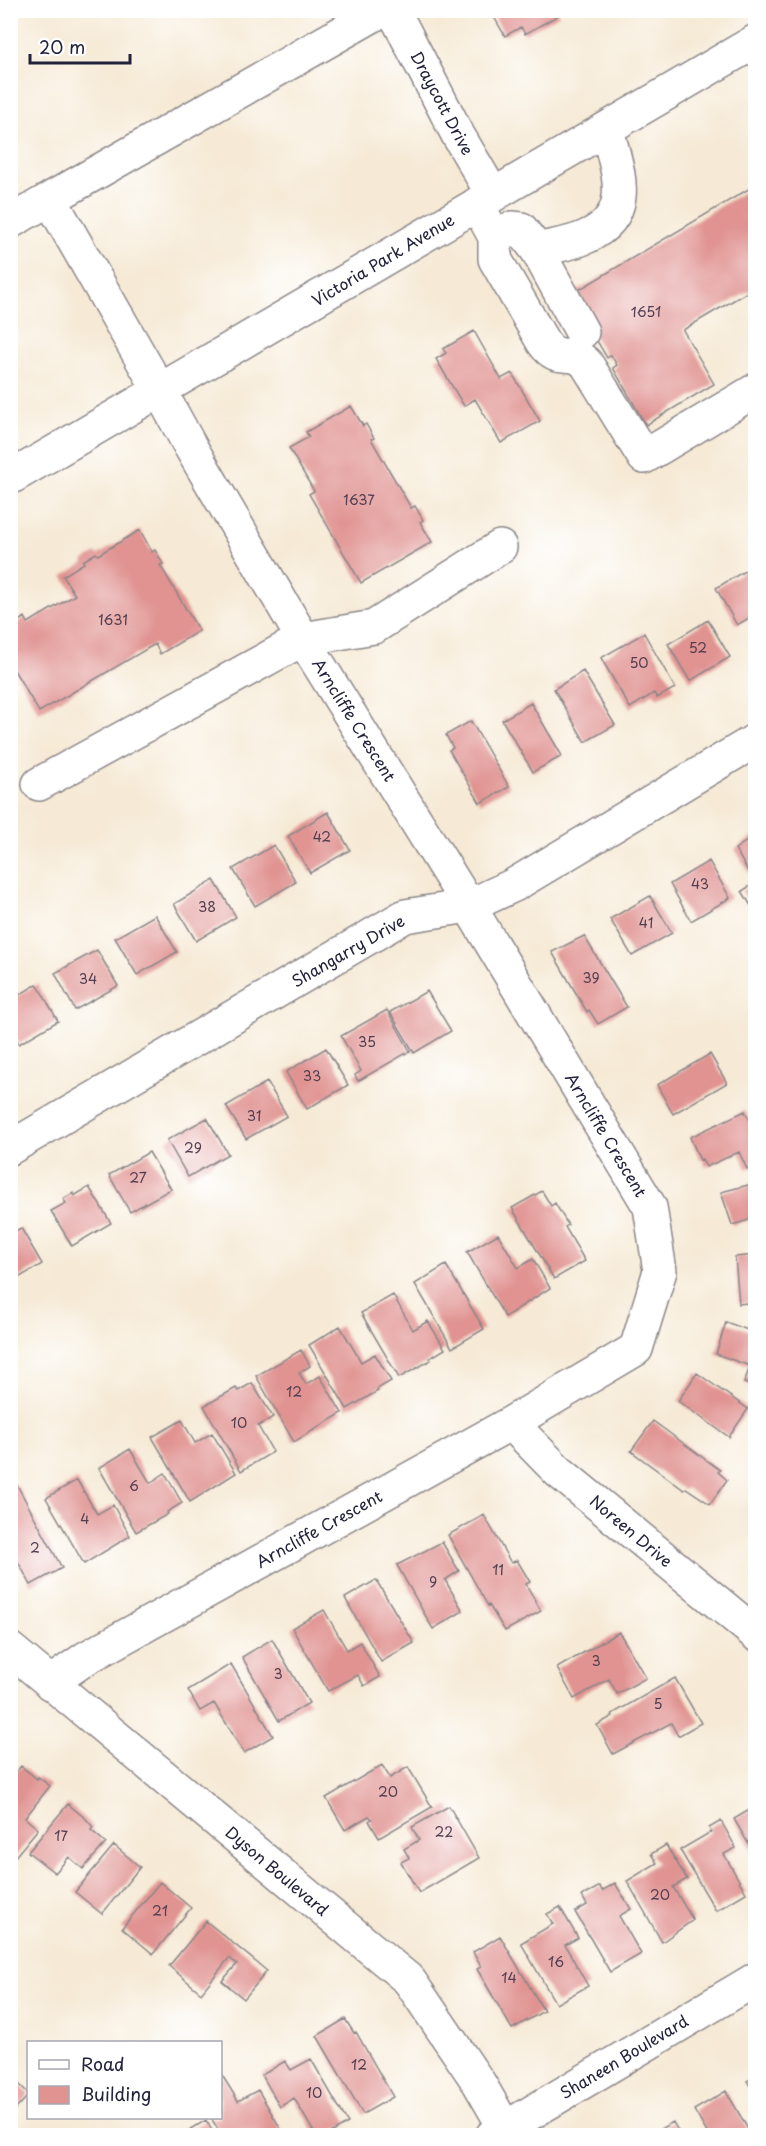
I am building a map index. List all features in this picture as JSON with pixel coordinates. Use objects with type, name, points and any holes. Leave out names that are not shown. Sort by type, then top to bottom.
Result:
[{"type":"street","points":[[10,222],[382,10]]},
{"type":"street","name":"Draycott Drive","points":[[393,10],[458,135],[485,199],[495,237]]},
{"type":"street","name":"Victoria Park Avenue","points":[[10,478],[756,41]]},
{"type":"street","points":[[537,250],[584,238],[602,228],[614,217],[620,200],[619,182],[607,129]]},
{"type":"street","name":"Arncliffe Crescent","points":[[50,199],[303,639],[469,906],[650,1207],[660,1271],[636,1348],[511,1423],[86,1658],[50,1683]]},
{"type":"street","points":[[582,332],[537,250],[521,230],[517,227],[512,228],[495,237],[495,259],[543,342],[555,355],[578,355],[586,363],[644,457],[756,390]]},
{"type":"street","points":[[39,784],[303,639],[374,627],[501,547]]},
{"type":"street","name":"Shangarry Drive","points":[[10,1148],[405,916],[469,906],[514,885],[756,740]]},
{"type":"street","name":"Noreen Drive","points":[[511,1423],[558,1471],[756,1634]]},
{"type":"street","name":"Dyson Boulevard","points":[[10,1649],[409,1980],[479,2083],[499,2132]]},
{"type":"street","name":"Shaneen Boulevard","points":[[499,2132],[756,1979]]},
{"type":"building","points":[[490,10],[556,10],[559,15],[525,34],[521,27],[505,36]]},
{"type":"building","points":[[752,187],[756,192],[756,287],[683,330],[714,384],[646,425],[613,368],[617,365],[611,355],[607,358],[570,295]]},
{"type":"building","points":[[474,331],[501,379],[512,373],[540,421],[501,443],[475,399],[464,406],[436,359],[446,353],[443,349]]},
{"type":"building","points":[[351,406],[363,426],[366,424],[374,438],[371,439],[411,508],[415,506],[423,520],[420,522],[432,542],[361,583],[309,494],[314,491],[289,448],[309,437],[306,432]]},
{"type":"building","points":[[140,530],[152,552],[155,550],[163,564],[160,565],[199,631],[160,654],[155,644],[39,712],[14,670],[12,672],[10,669],[10,626],[25,617],[28,623],[75,595],[63,576],[96,553],[98,555]]},
{"type":"building","points":[[756,564],[756,614],[737,625],[716,588]]},
{"type":"building","points":[[708,620],[730,657],[690,681],[668,644]]},
{"type":"building","points":[[644,633],[675,688],[657,698],[654,693],[630,708],[601,658]]},
{"type":"building","points":[[583,671],[615,725],[585,742],[554,689]]},
{"type":"building","points":[[531,703],[562,756],[533,772],[502,720]]},
{"type":"building","points":[[471,721],[509,787],[480,803],[449,750],[453,748],[446,735]]},
{"type":"building","points":[[328,812],[350,850],[310,873],[288,836]]},
{"type":"building","points":[[756,835],[756,914],[742,891],[755,883],[735,849]]},
{"type":"building","points":[[274,845],[296,882],[255,906],[233,869]]},
{"type":"building","points":[[709,861],[730,898],[691,921],[670,884]]},
{"type":"building","points":[[214,880],[236,917],[196,941],[174,904]]},
{"type":"building","points":[[650,896],[672,933],[632,956],[610,919]]},
{"type":"building","points":[[155,915],[177,952],[137,975],[115,938]]},
{"type":"building","points":[[584,936],[627,1007],[598,1024],[589,1010],[587,1012],[552,952]]},
{"type":"building","points":[[97,950],[118,986],[75,1010],[55,973]]},
{"type":"building","points":[[37,984],[58,1021],[19,1044],[10,1029],[10,988],[16,997]]},
{"type":"building","points":[[427,991],[451,1031],[414,1053],[390,1012]]},
{"type":"building","points":[[387,1010],[410,1051],[358,1081],[355,1075],[361,1071],[341,1036]]},
{"type":"building","points":[[326,1048],[348,1085],[307,1109],[286,1072]]},
{"type":"building","points":[[710,1054],[727,1083],[673,1114],[657,1085]]},
{"type":"building","points":[[267,1082],[287,1116],[246,1139],[226,1106]]},
{"type":"building","points":[[745,1111],[756,1132],[756,1165],[747,1169],[739,1152],[706,1167],[702,1159],[700,1160],[690,1137]]},
{"type":"building","points":[[207,1118],[228,1154],[188,1177],[167,1140]]},
{"type":"building","points":[[149,1152],[171,1189],[130,1212],[109,1175]]},
{"type":"building","points":[[756,1183],[756,1218],[732,1225],[721,1192]]},
{"type":"building","points":[[89,1187],[111,1223],[72,1246],[51,1211],[66,1203],[63,1199],[73,1193],[74,1196]]},
{"type":"building","points":[[542,1191],[551,1206],[555,1203],[568,1225],[565,1227],[585,1261],[554,1279],[512,1208]]},
{"type":"building","points":[[21,1228],[42,1264],[10,1283],[10,1234]]},
{"type":"building","points":[[498,1234],[518,1268],[533,1259],[550,1288],[505,1317],[467,1252]]},
{"type":"building","points":[[756,1255],[756,1302],[739,1304],[735,1257]]},
{"type":"building","points":[[446,1265],[484,1329],[452,1348],[415,1284]]},
{"type":"building","points":[[393,1295],[413,1330],[428,1321],[445,1349],[430,1358],[431,1360],[399,1378],[361,1313]]},
{"type":"building","points":[[726,1322],[756,1333],[756,1387],[744,1383],[750,1366],[716,1354]]},
{"type":"building","points":[[340,1326],[361,1362],[375,1354],[391,1381],[347,1409],[309,1345]]},
{"type":"building","points":[[301,1350],[310,1366],[299,1373],[306,1384],[320,1376],[342,1413],[294,1442],[256,1376]]},
{"type":"building","points":[[697,1373],[748,1409],[729,1437],[678,1401]]},
{"type":"building","points":[[252,1383],[273,1417],[258,1426],[273,1452],[241,1471],[204,1406],[236,1388],[238,1391]]},
{"type":"building","points":[[182,1420],[195,1443],[212,1433],[236,1473],[190,1502],[152,1437]]},
{"type":"building","points":[[653,1421],[720,1470],[718,1472],[727,1480],[710,1504],[686,1488],[684,1490],[631,1451]]},
{"type":"building","points":[[130,1449],[150,1483],[165,1473],[182,1503],[167,1512],[168,1514],[136,1532],[99,1468]]},
{"type":"building","points":[[77,1480],[97,1514],[113,1505],[130,1536],[84,1564],[46,1498]]},
{"type":"building","points":[[17,1485],[62,1568],[31,1585],[12,1551],[10,1552],[10,1489]]},
{"type":"building","points":[[484,1515],[511,1563],[517,1560],[530,1582],[526,1584],[541,1611],[505,1631],[488,1606],[448,1535]]},
{"type":"building","points":[[442,1542],[459,1571],[445,1580],[463,1611],[433,1629],[397,1565]]},
{"type":"building","points":[[376,1580],[414,1643],[381,1662],[345,1598]]},
{"type":"building","points":[[324,1610],[347,1650],[360,1642],[380,1677],[364,1686],[358,1675],[328,1691],[292,1628]]},
{"type":"building","points":[[619,1632],[646,1678],[617,1694],[609,1679],[574,1699],[557,1668]]},
{"type":"building","points":[[272,1639],[309,1703],[279,1721],[242,1657]]},
{"type":"building","points":[[231,1664],[273,1736],[244,1753],[214,1703],[200,1711],[188,1690]]},
{"type":"building","points":[[675,1678],[701,1723],[678,1736],[671,1723],[613,1754],[597,1725]]},
{"type":"building","points":[[382,1765],[390,1778],[408,1767],[432,1807],[379,1838],[369,1821],[372,1819],[369,1816],[345,1830],[326,1798]]},
{"type":"building","points":[[21,1766],[50,1786],[25,1818],[38,1829],[14,1858],[10,1855],[10,1779]]},
{"type":"building","points":[[68,1804],[86,1819],[93,1827],[91,1830],[106,1843],[83,1869],[69,1857],[55,1873],[28,1852]]},
{"type":"building","points":[[449,1806],[479,1858],[419,1893],[401,1862],[409,1858],[404,1849],[419,1840],[412,1827]]},
{"type":"building","points":[[756,1806],[756,1857],[734,1819]]},
{"type":"building","points":[[721,1821],[736,1848],[724,1854],[746,1893],[716,1911],[680,1850],[711,1832],[709,1828]]},
{"type":"building","points":[[114,1845],[140,1867],[102,1914],[75,1892]]},
{"type":"building","points":[[666,1845],[687,1879],[673,1887],[693,1920],[662,1942],[627,1881],[657,1863],[651,1854]]},
{"type":"building","points":[[160,1882],[191,1908],[153,1954],[122,1928]]},
{"type":"building","points":[[615,1883],[631,1909],[619,1916],[641,1954],[610,1972],[575,1912],[587,1905],[582,1896],[600,1886],[602,1891]]},
{"type":"building","points":[[560,1907],[578,1938],[565,1945],[588,1986],[556,2004],[521,1943],[553,1924],[547,1914]]},
{"type":"building","points":[[206,1921],[267,1971],[244,1999],[222,1981],[237,1964],[229,1958],[201,1993],[169,1966]]},
{"type":"building","points":[[500,1936],[544,2011],[512,2029],[477,1969],[481,1967],[473,1952]]},
{"type":"building","points":[[345,2019],[354,2033],[356,2032],[393,2097],[363,2114],[317,2036]]},
{"type":"building","points":[[311,2059],[348,2123],[326,2136],[316,2136],[294,2098],[280,2107],[262,2075],[285,2061],[291,2070]]},
{"type":"building","points":[[10,2075],[27,2092],[27,2097],[10,2115]]},
{"type":"building","points":[[222,2075],[238,2101],[258,2090],[285,2136],[222,2136],[212,2119],[222,2119]]},
{"type":"building","points":[[756,2076],[756,2095],[747,2081]]},
{"type":"building","points":[[726,2091],[752,2136],[709,2136],[694,2110]]},
{"type":"building","points":[[206,2120],[215,2136],[180,2136]]},
{"type":"building","points":[[673,2122],[681,2136],[656,2136],[660,2133],[658,2130]]}]
